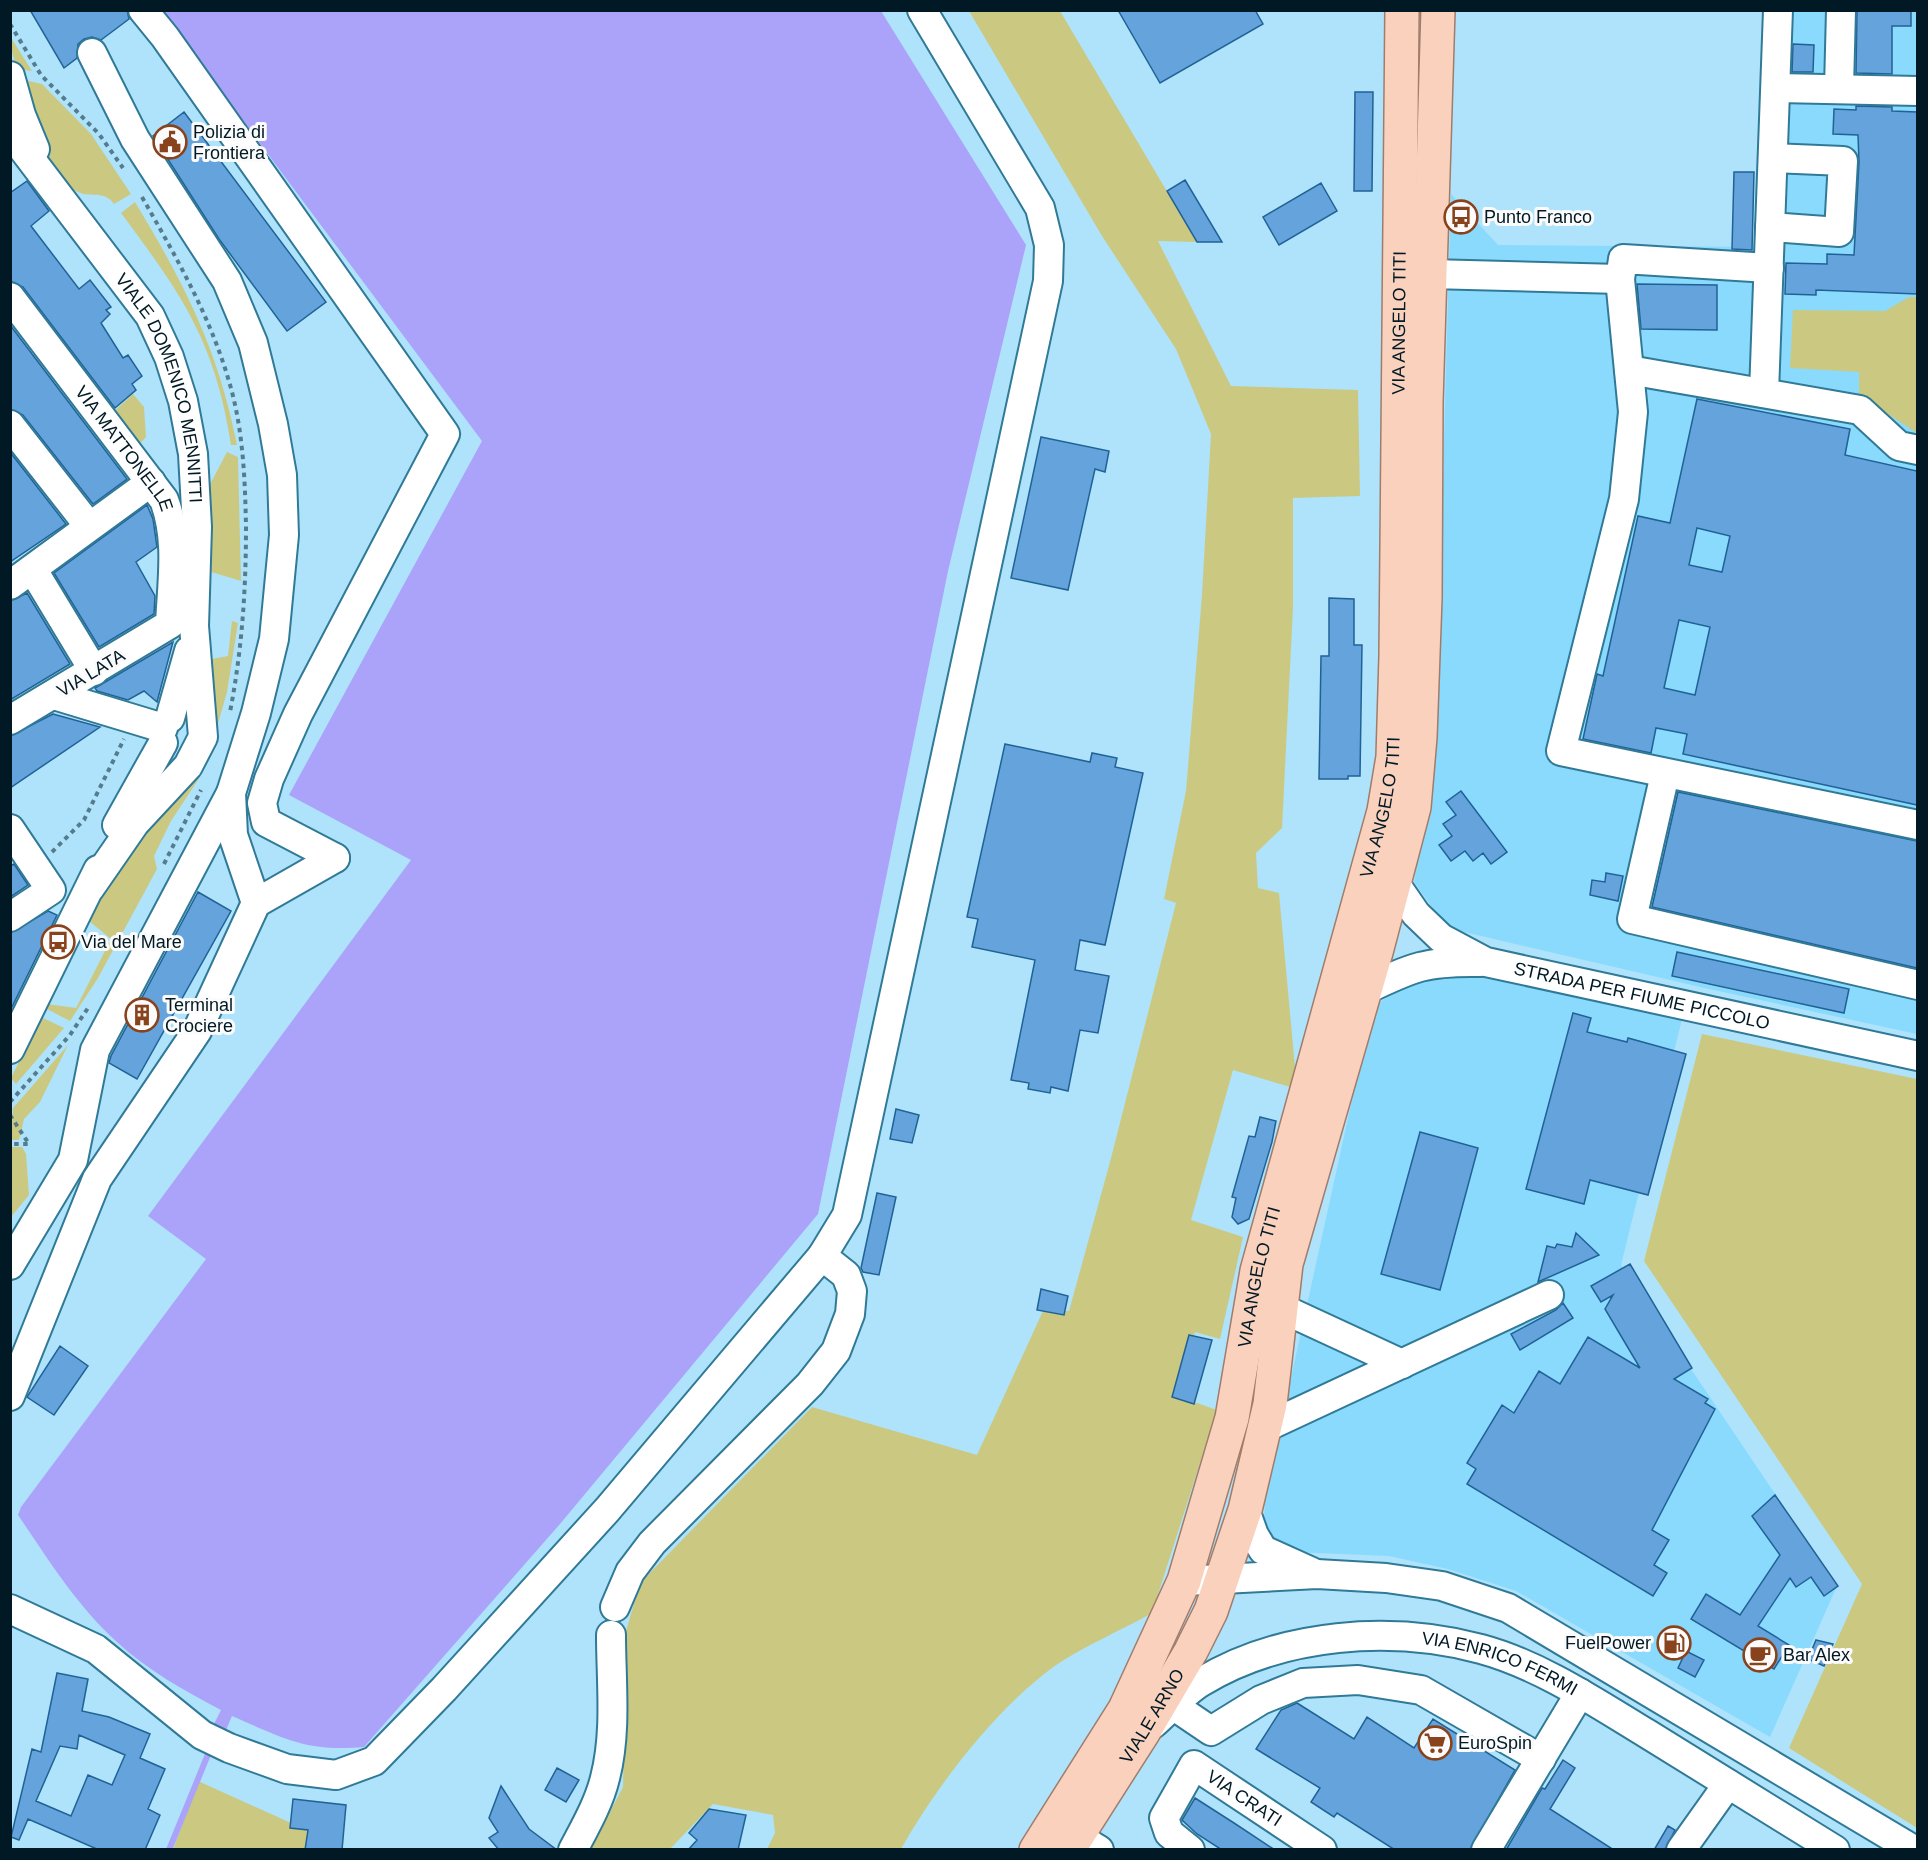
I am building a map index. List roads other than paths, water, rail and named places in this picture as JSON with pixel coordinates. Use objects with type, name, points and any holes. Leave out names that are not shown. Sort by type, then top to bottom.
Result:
[{"type":"main road","name":"VIA ANGELO TITI","points":[[1222,1578],[1245,1510],[1270,1404],[1286,1264],[1365,990],[1414,807],[1420,737],[1418,278],[1402,10]]},
{"type":"main road","name":"VIA ANGELO TITI","points":[[1184,1581],[1232,1418],[1257,1271],[1381,822],[1391,768],[1418,278],[1438,10]]},
{"type":"main road","name":"VIALE ARNO","points":[[1081,1845],[1191,1651],[1211,1611],[1222,1578]]},
{"type":"main road","name":"VIALE ARNO","points":[[1036,1850],[1125,1709],[1184,1581]]},
{"type":"street","points":[[10,1396],[98,1179],[197,1031],[256,903],[334,858],[266,822],[262,804],[264,795],[298,714],[445,434],[165,37],[143,10]]},
{"type":"street","points":[[10,1609],[96,1649],[202,1735],[229,1748],[287,1769],[336,1775],[374,1761],[444,1689],[606,1510],[822,1256],[847,1215],[1048,281],[1049,245],[1040,208],[922,10]]},
{"type":"street","points":[[1764,393],[1778,10]]},
{"type":"street","points":[[1839,88],[1841,10]]},
{"type":"street","points":[[10,1265],[73,1160],[95,1050],[231,793],[256,713],[274,639],[284,535],[282,475],[273,424],[253,344],[227,281],[135,139],[92,53]]},
{"type":"street","name":"VIALE DOMENICO MENNITTI","points":[[13,73],[21,115],[46,177]]},
{"type":"street","points":[[1776,88],[1917,91]]},
{"type":"street","name":"VIALE DOMENICO MENNITTI","points":[[10,132],[150,316],[173,370],[183,401],[193,454],[197,527],[182,625],[185,671],[165,729],[150,770],[122,815],[90,888],[10,1049]]},
{"type":"street","points":[[1770,227],[1839,232],[1843,161],[1773,158]]},
{"type":"street","points":[[1769,268],[1623,259],[1620,279],[1633,412],[1624,499],[1561,751],[1917,825]]},
{"type":"street","points":[[1418,278],[1620,279]]},
{"type":"street","name":"VIA MATTONELLE","points":[[10,297],[164,500],[174,540],[182,625]]},
{"type":"street","points":[[1629,370],[1860,410],[1899,446],[1917,450]]},
{"type":"street","points":[[10,425],[89,526]]},
{"type":"street","points":[[94,671],[22,577],[151,482]]},
{"type":"street","name":"VIALE DOMENICO MENNITTI","points":[[90,888],[135,823],[188,766],[201,737],[182,625]]},
{"type":"street","name":"VIA LATA","points":[[10,720],[94,671],[182,625]]},
{"type":"street","points":[[54,695],[165,729],[170,751],[180,755],[191,754],[201,737]]},
{"type":"street","points":[[1665,774],[1632,919],[1917,985]]},
{"type":"street","points":[[231,793],[233,835],[256,903]]},
{"type":"street","points":[[10,829],[51,890],[10,916]]},
{"type":"street","name":"STRADA PER FIUME PICCOLO","points":[[1394,882],[1416,914],[1441,938],[1486,962],[1917,1056]]},
{"type":"street","points":[[1365,990],[1405,969],[1438,961],[1486,962]]},
{"type":"street","points":[[615,1607],[630,1572],[652,1543],[810,1384],[836,1351],[850,1314],[852,1291],[846,1275],[822,1256]]},
{"type":"street","points":[[1264,1428],[1549,1295]]},
{"type":"street","points":[[1281,1308],[1402,1364]]},
{"type":"street","points":[[1245,1510],[1254,1535],[1263,1550],[1317,1574]]},
{"type":"street","points":[[1184,1581],[1317,1574],[1386,1578],[1442,1586],[1508,1608],[1914,1850]]},
{"type":"street","points":[[573,1850],[602,1788],[611,1746],[611,1635]]},
{"type":"street","name":"VIA ENRICO FERMI","points":[[1144,1731],[1200,1683],[1250,1659],[1287,1646],[1347,1638],[1397,1636],[1482,1649],[1560,1681],[1835,1850]]},
{"type":"street","points":[[1174,1706],[1211,1731],[1261,1700],[1303,1683],[1358,1680],[1421,1690],[1540,1759]]},
{"type":"street","points":[[1486,1850],[1580,1693]]},
{"type":"street","name":"VIA CRATI","points":[[1190,1850],[1169,1833],[1164,1818],[1194,1765],[1322,1850]]},
{"type":"street","points":[[1681,1850],[1728,1784]]},
{"type":"waterway","points":[[169,1850],[211,1747]]},
{"type":"place","name":"Polizia di Frontiera","points":[[170,142]]},
{"type":"place","name":"Punto Franco","points":[[1461,217]]},
{"type":"place","name":"Via del Mare","points":[[58,942]]},
{"type":"place","name":"Terminal Crociere","points":[[142,1015]]},
{"type":"place","name":"FuelPower","points":[[1674,1643]]},
{"type":"place","name":"Bar Alex","points":[[1760,1655]]},
{"type":"place","name":"EuroSpin","points":[[1435,1743]]}]
